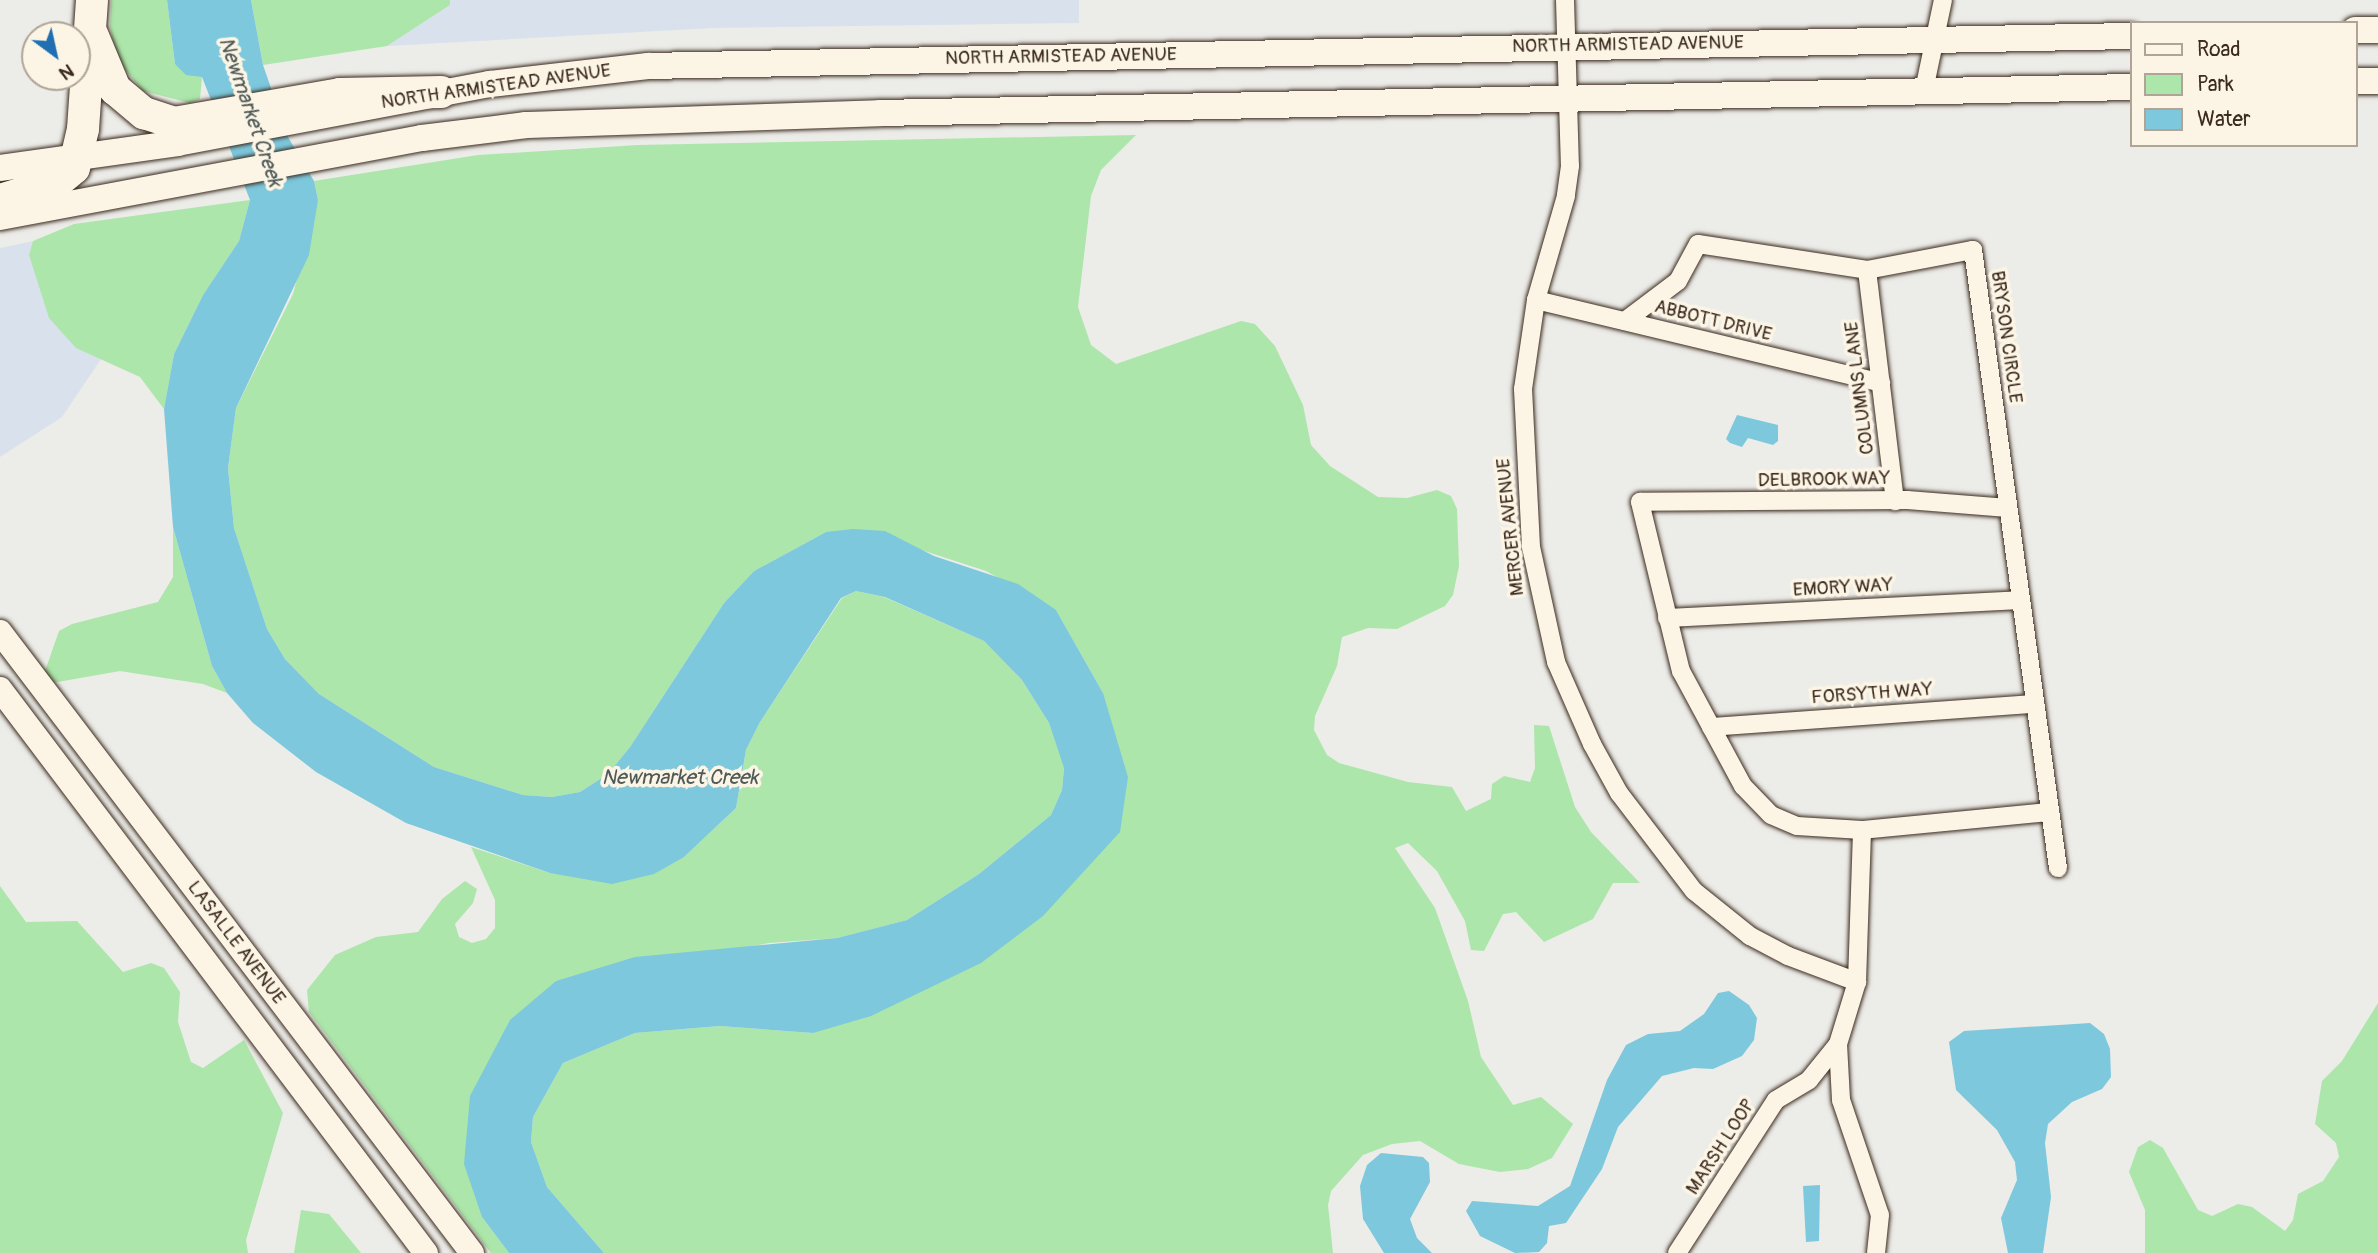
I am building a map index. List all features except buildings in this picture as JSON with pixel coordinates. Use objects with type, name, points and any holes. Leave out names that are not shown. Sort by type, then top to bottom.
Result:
[{"type":"highway","points":[[0,200],[56,183],[74,168],[79,155],[92,34],[92,0]]},
{"type":"highway","points":[[92,34],[103,67],[128,101],[167,122],[207,128],[316,107],[340,94],[441,92]]},
{"type":"main road","points":[[2357,30],[2378,30]]},
{"type":"main road","name":"NORTH ARMISTEAD AVENUE","points":[[441,92],[648,66],[2130,36]]},
{"type":"main road","points":[[2357,81],[2378,80]]},
{"type":"main road","name":"NORTH ARMISTEAD AVENUE","points":[[0,217],[327,154],[526,125],[624,120],[2130,87]]},
{"type":"main road","points":[[0,168],[79,155],[207,128]]},
{"type":"main road","name":"LASALLE AVENUE","points":[[0,632],[472,1253]]},
{"type":"main road","name":"LASALLE AVENUE","points":[[0,689],[426,1253]]},
{"type":"street","name":"MERCER AVENUE","points":[[1565,0],[1566,196],[1536,300],[1523,389],[1531,547],[1542,613],[1581,721],[1619,793],[1694,891],[1750,936],[1788,956],[1857,982]]},
{"type":"street","points":[[1924,90],[1943,0]]},
{"type":"street","name":"BRYSON CIRCLE","points":[[1625,321],[1678,281],[1698,244],[1867,270],[1973,250],[2058,867]]},
{"type":"street","name":"COLUMNS LANE","points":[[1867,270],[1895,502]]},
{"type":"street","name":"ABBOTT DRIVE","points":[[1536,300],[1881,383]]},
{"type":"street","name":"DELBROOK WAY","points":[[1667,618],[1640,502],[1895,502],[2008,508]]},
{"type":"street","name":"EMORY WAY","points":[[1667,618],[2021,600]]},
{"type":"street","points":[[1667,618],[1681,671],[1743,786],[1771,816],[1797,826],[1862,830],[2050,812]]},
{"type":"street","name":"FORSYTH WAY","points":[[1711,727],[2035,704]]},
{"type":"street","points":[[1857,982],[1862,830]]},
{"type":"street","name":"MARSH LOOP","points":[[1857,982],[1838,1044],[1841,1100],[1880,1215],[1876,1253]]},
{"type":"street","name":"MARSH LOOP","points":[[1677,1253],[1776,1100],[1809,1080],[1838,1044]]},
{"type":"shaded area","points":[[450,0],[1079,0],[1079,23],[712,28],[387,46],[450,5]]},
{"type":"shaded area","points":[[34,241],[29,255],[76,348],[103,356],[62,417],[0,457],[0,248]]},
{"type":"green space","points":[[111,0],[167,0],[175,64],[202,77],[200,99],[190,103],[143,91],[117,60],[110,26]]},
{"type":"green space","points":[[251,0],[450,0],[450,5],[387,46],[263,65]]},
{"type":"green space","points":[[1136,135],[1101,170],[1091,196],[1078,307],[1091,345],[1116,364],[1241,321],[1255,324],[1275,346],[1303,405],[1311,445],[1330,466],[1378,497],[1407,498],[1437,490],[1451,496],[1457,509],[1459,566],[1453,595],[1445,606],[1397,629],[1368,628],[1342,637],[1337,666],[1315,716],[1314,730],[1327,755],[1339,763],[1408,782],[1452,787],[1466,811],[1491,799],[1492,784],[1504,776],[1530,782],[1535,768],[1534,725],[1549,726],[1575,807],[1591,832],[1640,883],[1613,883],[1593,919],[1544,942],[1516,912],[1503,914],[1484,951],[1471,950],[1465,921],[1437,871],[1408,843],[1395,848],[1435,908],[1468,1001],[1481,1057],[1513,1105],[1541,1097],[1573,1124],[1552,1158],[1528,1169],[1500,1172],[1459,1164],[1420,1141],[1392,1144],[1363,1155],[1331,1191],[1328,1205],[1333,1253],[604,1253],[547,1187],[531,1142],[533,1117],[563,1063],[635,1033],[720,1026],[813,1033],[1043,916],[1103,693],[1056,610],[986,571],[912,547],[826,532],[754,571],[724,603],[630,747],[608,774],[580,792],[552,797],[523,795],[434,767],[319,694],[285,659],[267,629],[234,528],[228,468],[236,408],[293,294],[318,200],[314,181],[478,155],[638,145]]},
{"type":"green space","points":[[250,200],[239,241],[203,295],[174,354],[164,409],[140,377],[76,348],[49,318],[29,255],[33,241],[74,224]]},
{"type":"green space","points":[[173,527],[212,666],[227,693],[203,684],[120,671],[52,683],[45,671],[59,631],[72,624],[158,602],[173,577]]},
{"type":"green space","points":[[856,591],[884,597],[984,641],[1022,680],[1049,723],[1064,767],[1062,790],[1051,815],[979,874],[907,920],[837,938],[769,943],[556,981],[482,1217],[509,1253],[491,1253],[309,1012],[307,990],[335,955],[376,937],[418,932],[442,899],[465,881],[477,889],[473,903],[455,924],[459,937],[472,943],[486,939],[495,928],[495,900],[471,847],[550,873],[684,857],[736,808],[746,750],[760,722],[842,598]]},
{"type":"green space","points":[[0,886],[26,922],[77,921],[123,972],[151,963],[164,968],[180,992],[178,1022],[191,1062],[203,1068],[244,1040],[283,1113],[246,1240],[248,1253],[0,1253]]},
{"type":"green space","points":[[2378,1003],[2378,1253],[2145,1253],[2145,1210],[2129,1172],[2138,1147],[2150,1140],[2163,1148],[2198,1210],[2212,1216],[2238,1204],[2252,1207],[2285,1231],[2293,1220],[2298,1194],[2323,1181],[2339,1157],[2336,1143],[2315,1124],[2322,1081],[2342,1061]]},
{"type":"green space","points":[[301,1210],[329,1214],[361,1253],[294,1253]]},
{"type":"water","name":"Newmarket Creek","points":[[167,0],[251,0],[263,65],[288,137],[314,181],[318,200],[309,255],[236,408],[228,468],[234,528],[267,629],[285,659],[319,694],[434,767],[523,795],[552,797],[580,792],[608,774],[630,747],[724,603],[754,571],[826,532],[853,529],[885,531],[934,556],[1018,584],[1056,610],[1103,693],[1128,777],[1120,832],[1043,916],[981,963],[871,1016],[813,1033],[720,1026],[635,1033],[563,1063],[533,1117],[531,1142],[547,1187],[604,1253],[509,1253],[482,1217],[464,1164],[470,1096],[510,1020],[556,981],[635,957],[837,938],[907,920],[979,874],[1051,815],[1062,790],[1064,768],[1049,723],[1022,680],[984,641],[885,597],[856,591],[841,598],[760,722],[746,750],[736,808],[684,857],[654,874],[612,884],[550,873],[406,823],[316,772],[253,723],[227,693],[212,666],[173,527],[164,409],[174,354],[203,295],[239,241],[250,200],[202,77],[186,75],[175,64]]},
{"type":"water","points":[[1737,415],[1778,425],[1778,441],[1773,445],[1748,438],[1742,447],[1730,443],[1726,439]]},
{"type":"water","points":[[1729,991],[1749,1005],[1757,1018],[1754,1040],[1742,1056],[1713,1069],[1694,1068],[1662,1076],[1618,1127],[1602,1169],[1566,1223],[1549,1226],[1547,1243],[1539,1252],[1515,1253],[1480,1236],[1466,1211],[1472,1201],[1538,1206],[1570,1186],[1607,1080],[1626,1045],[1648,1034],[1680,1031],[1704,1014],[1718,993]]},
{"type":"water","points":[[2090,1023],[2104,1034],[2110,1049],[2111,1077],[2102,1089],[2072,1102],[2048,1124],[2045,1143],[2051,1197],[2043,1253],[2008,1253],[2001,1218],[2017,1180],[2015,1162],[1997,1130],[1956,1090],[1949,1042],[1964,1031]]},
{"type":"water","points":[[1381,1153],[1423,1157],[1429,1163],[1430,1182],[1410,1219],[1417,1238],[1432,1253],[1384,1253],[1363,1219],[1360,1186],[1367,1165]]},
{"type":"water","points":[[1820,1185],[1819,1241],[1806,1242],[1803,1186]]}]
